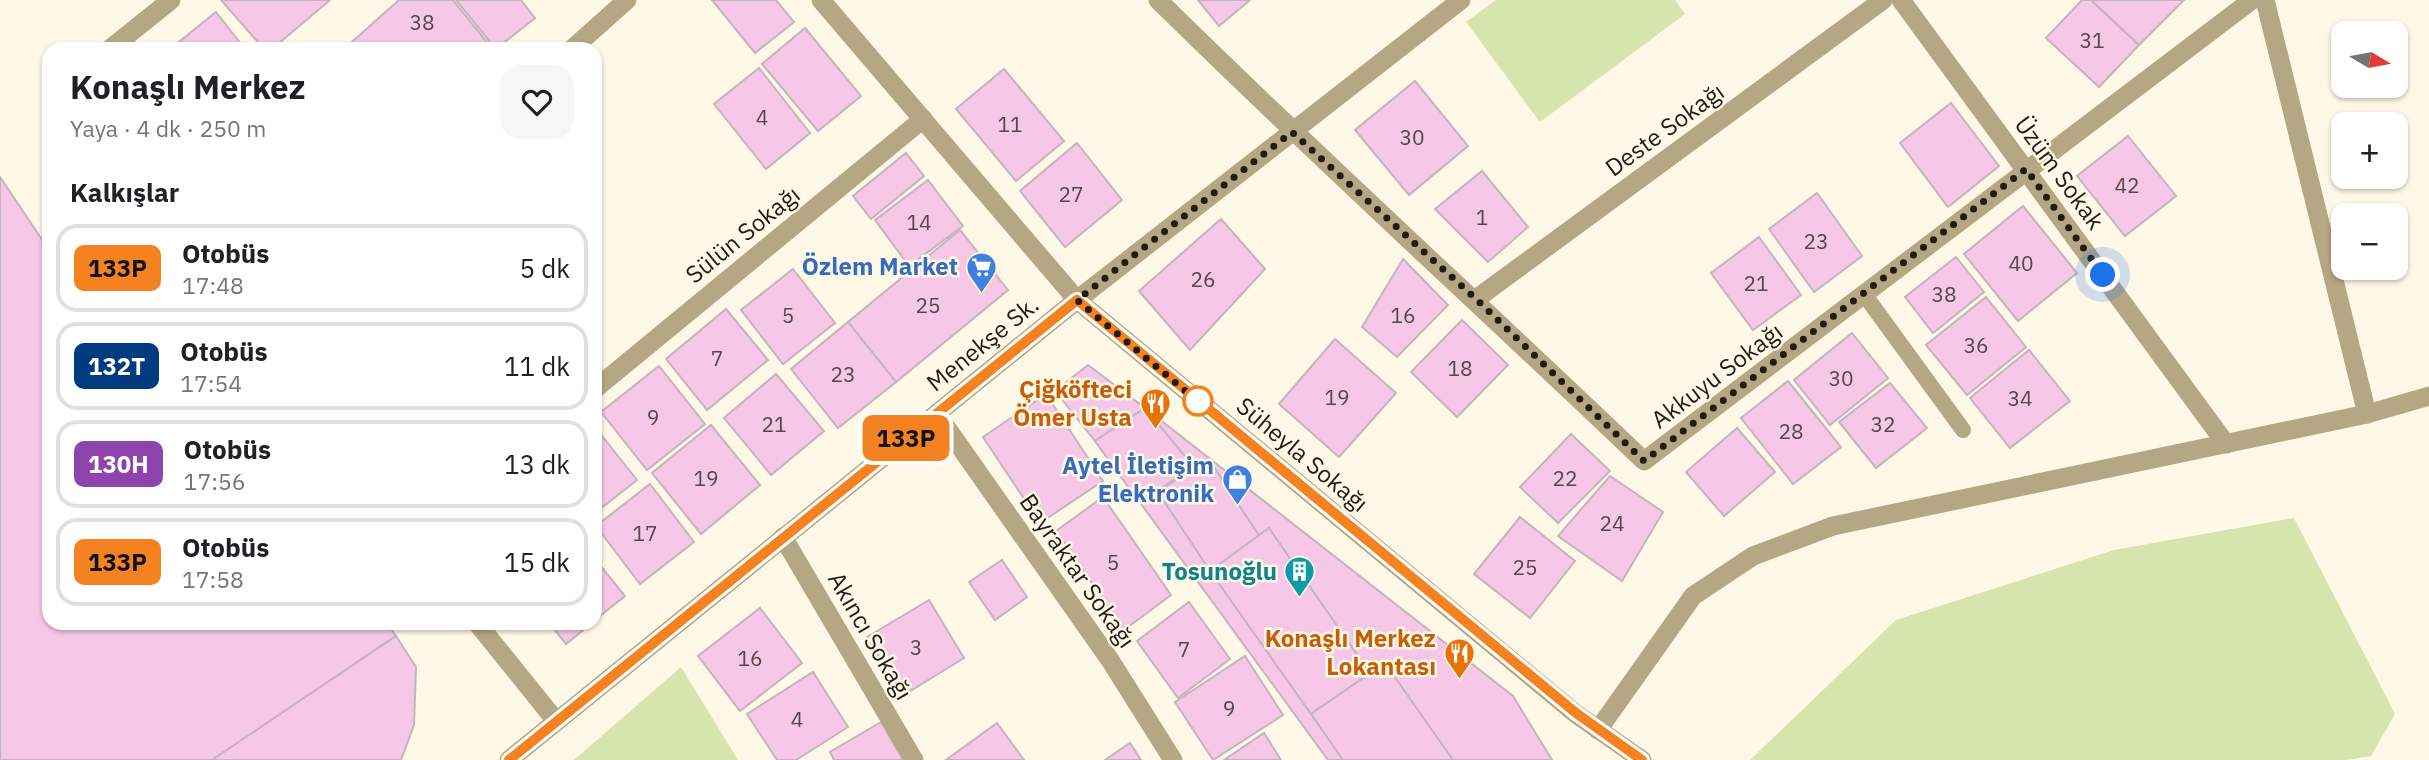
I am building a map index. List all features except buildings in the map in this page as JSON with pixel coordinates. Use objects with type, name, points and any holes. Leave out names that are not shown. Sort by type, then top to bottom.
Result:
[{"type":"street","points":[[119,42],[171,0]]},
{"type":"street","points":[[580,42],[627,0]]},
{"type":"street","name":"Süheyla Sokağı","points":[[821,0],[1077,300],[1598,730],[1642,760]]},
{"type":"street","name":"Akkuyu Sokağı","points":[[1158,0],[1292,132],[1476,299],[1644,461],[2252,0]]},
{"type":"street","name":"Menekşe Sk.","points":[[509,760],[1077,300],[1461,0]]},
{"type":"street","name":"Deste Sokağı","points":[[1476,299],[1883,0]]},
{"type":"street","name":"Üzüm Sokak","points":[[1901,0],[2226,444]]},
{"type":"street","points":[[2266,0],[2367,414]]},
{"type":"street","name":"Sülün Sokağı","points":[[602,383],[923,119]]},
{"type":"street","points":[[1598,730],[1693,596],[1753,556],[1833,526],[2367,414],[2429,396]]},
{"type":"street","name":"Bayraktar Sokağı","points":[[937,414],[1110,660],[1173,760]]},
{"type":"street","name":"Akıncı Sokağı","points":[[783,537],[914,760]]},
{"type":"street","points":[[483,630],[556,721]]},
{"type":"lane","points":[[1864,294],[1963,430]]},
{"type":"green space","points":[[1496,0],[1675,0],[1685,14],[1540,122],[1466,22]]},
{"type":"green space","points":[[2294,518],[2395,714],[2371,756],[2347,760],[1750,760],[1896,620],[2114,550]]},
{"type":"green space","points":[[681,667],[738,760],[574,760]]},
{"type":"bus line","name":"133P","points":[[509,760],[1077,300],[1576,713],[1642,760]]},
{"type":"place","name":"Özlem Market","points":[[981,294]]},
{"type":"place","name":"Çiğköfteci Ömer Usta","points":[[1155,431]]},
{"type":"place","name":"Aytel İletişim Elektronik","points":[[1237,507]]},
{"type":"place","name":"Tosunoğlu","points":[[1300,599]]},
{"type":"place","name":"Konaşlı Merkez Lokantası","points":[[1459,680]]},
{"type":"route","points":[[1198,401],[1201,404],[1077,300],[1292,132],[1476,299],[1644,461],[2026,169],[2103,275]]}]
